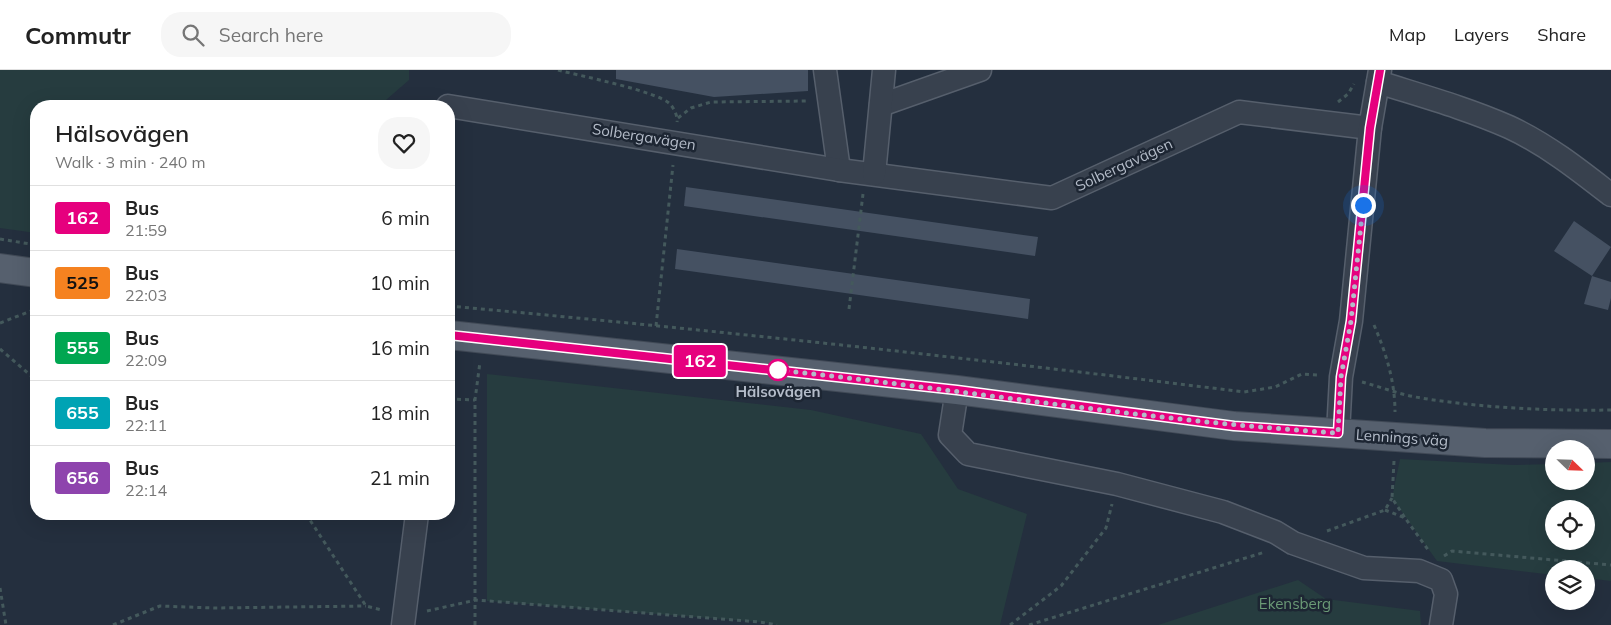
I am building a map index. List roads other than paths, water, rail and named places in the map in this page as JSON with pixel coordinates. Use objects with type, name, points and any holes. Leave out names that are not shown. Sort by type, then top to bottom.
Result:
[{"type":"main road","points":[[0,268],[30,272]]},
{"type":"main road","name":"Lennings väg","points":[[455,336],[957,390],[1234,426],[1395,439],[1485,443],[1611,444]]},
{"type":"street","points":[[825,70],[839,170]]},
{"type":"street","points":[[869,174],[881,105],[884,70]]},
{"type":"street","points":[[881,105],[980,70]]},
{"type":"street","points":[[1338,433],[1341,377],[1351,321],[1370,128],[1379,76],[1510,128],[1565,160],[1611,195]]},
{"type":"street","name":"Solbergavägen","points":[[455,107],[839,170],[1052,198],[1239,112],[1370,128]]},
{"type":"street","points":[[957,390],[950,435],[968,454],[1117,484],[1223,512],[1275,532],[1293,543],[1364,568],[1419,572],[1441,580],[1446,594],[1441,625]]},
{"type":"street","points":[[403,621],[416,520]]},
{"type":"place","name":"Hälsovägen","points":[[778,370]]},
{"type":"park label","name":"Ekensberg","points":[[1295,604]]}]
